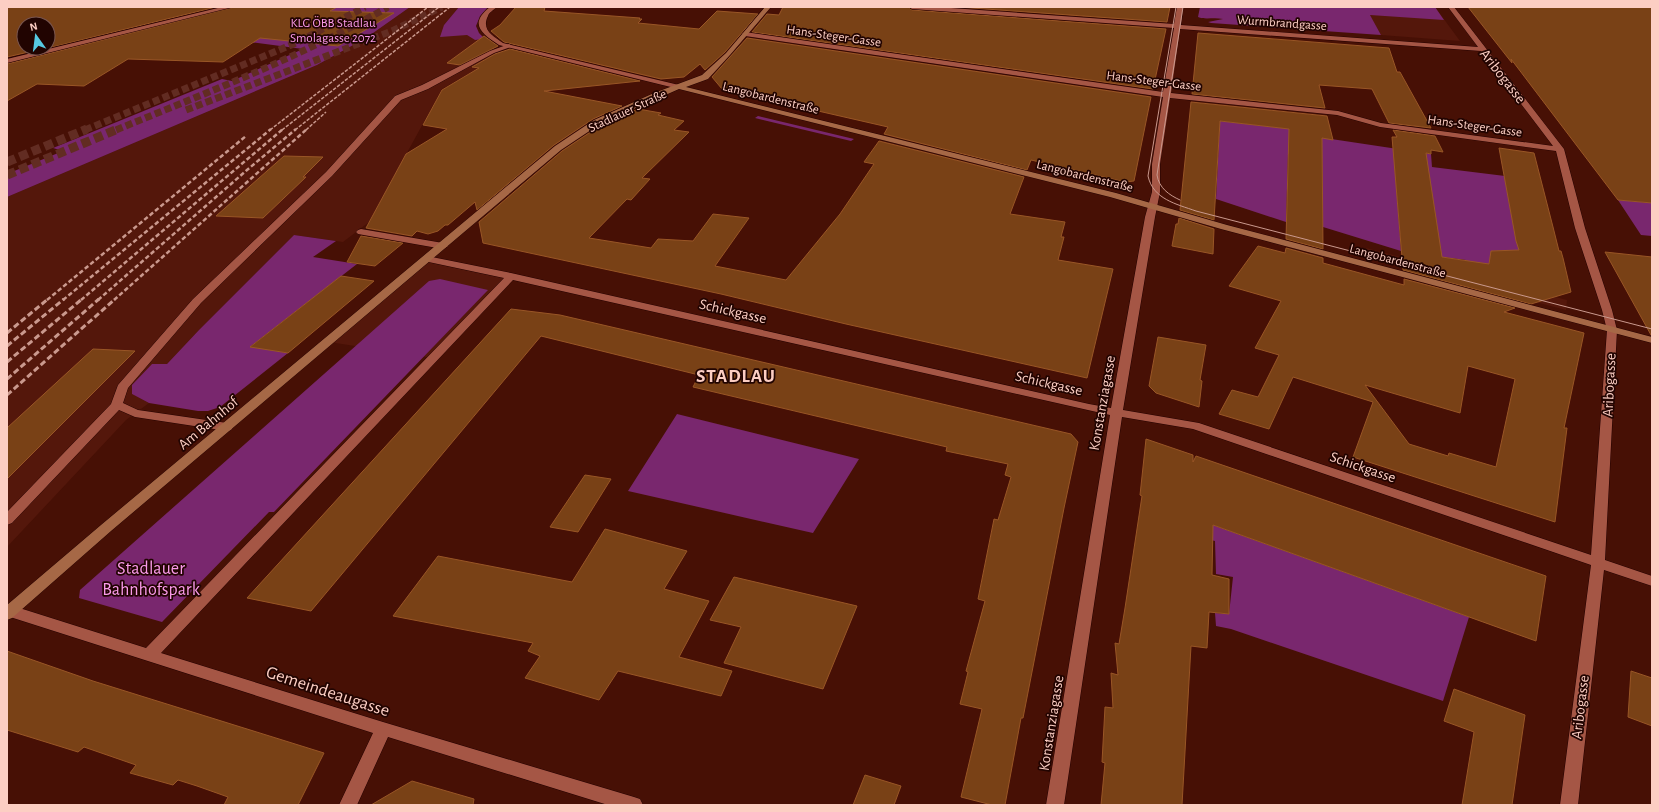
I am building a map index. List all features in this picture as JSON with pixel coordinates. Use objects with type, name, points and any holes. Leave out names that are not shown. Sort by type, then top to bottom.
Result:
[{"type":"street","points":[[7,61],[230,7]]},
{"type":"street","name":"Langobardenstraße","points":[[494,7],[485,14],[482,26],[485,33],[500,44],[1113,195],[1232,229],[1652,340]]},
{"type":"street","name":"Stadlauer Straße","points":[[427,259],[558,148],[574,137],[597,122],[635,104],[705,77],[728,54],[768,7]]},
{"type":"street","name":"Wurmbrandgasse","points":[[912,7],[1482,49]]},
{"type":"street","name":"Konstanziagasse","points":[[1055,805],[1117,412],[1156,189],[1156,164],[1180,7]]},
{"type":"street","name":"Aribogasse","points":[[1451,7],[1560,149],[1580,228],[1607,310],[1612,330],[1598,563],[1568,805]]},
{"type":"street","name":"Hans-Steger-Gasse","points":[[745,34],[1166,95],[1338,113],[1380,125],[1560,149]]},
{"type":"street","points":[[7,520],[116,405],[122,387],[197,301],[329,174],[398,98],[425,87],[492,52],[509,46]]},
{"type":"street","points":[[361,232],[443,246]]},
{"type":"street","name":"Schickgasse","points":[[427,259],[511,276],[1082,407],[1195,426],[1652,582]]},
{"type":"street","name":"Am Bahnhof","points":[[8,613],[106,528],[427,259]]},
{"type":"street","points":[[149,655],[511,276]]},
{"type":"street","points":[[116,405],[135,413],[227,427]]},
{"type":"street","name":"Gemeindeaugasse","points":[[8,613],[149,655],[383,730],[634,805]]},
{"type":"street","points":[[348,805],[383,730]]},
{"type":"shaded area","points":[[410,7],[459,7],[444,25],[505,53],[442,89],[369,222],[343,242],[294,235],[167,364],[152,364],[132,394],[149,403],[126,420],[7,547],[7,197],[317,65],[366,38]]},
{"type":"shaded area","points":[[1365,7],[1435,7],[1460,41],[1381,35]]},
{"type":"shaded area","points":[[1366,248],[1567,300],[1566,310],[1360,256]]},
{"type":"shaded area","points":[[427,259],[511,276],[433,358],[329,342]]},
{"type":"green space","name":"KLG ÖBB Stadlau Smolagasse 2072","points":[[244,7],[410,7],[366,38],[317,65],[7,197],[7,174],[63,151],[53,148],[222,79],[232,81],[303,49],[157,30]]},
{"type":"green space","points":[[459,7],[488,7],[480,16],[476,26],[479,33],[485,39],[475,40],[467,35],[440,37],[444,25]]},
{"type":"green space","points":[[1200,7],[1435,7],[1444,20],[1370,15],[1381,35],[1211,23],[1208,22],[1223,19],[1198,17]]},
{"type":"green space","points":[[758,116],[854,139],[851,141],[755,118]]},
{"type":"green space","points":[[1220,121],[1318,132],[1318,137],[1431,154],[1432,167],[1505,176],[1519,250],[1492,251],[1487,272],[1467,265],[1466,260],[1442,257],[1396,178],[1401,251],[1323,227],[1322,158],[1288,154],[1286,222],[1216,199]]},
{"type":"green space","points":[[1618,200],[1652,203],[1652,236],[1641,235]]},
{"type":"green space","points":[[294,235],[336,241],[313,257],[357,264],[251,346],[288,353],[220,407],[208,411],[198,411],[149,403],[132,394],[132,385],[152,364],[167,364]]},
{"type":"green space","name":"Stadlauer Bahnhofspark","points":[[440,279],[488,290],[274,512],[269,512],[162,622],[79,598],[80,590],[429,281]]},
{"type":"green space","points":[[677,414],[859,459],[813,533],[628,491]]},
{"type":"green space","points":[[1196,519],[1469,617],[1443,701],[1231,629],[1216,626],[1215,613],[1229,614],[1233,577],[1216,574],[1215,541],[1193,536]]},
{"type":"building","points":[[7,7],[216,7],[56,46],[56,16],[16,16],[16,55],[7,57]]},
{"type":"building","points":[[234,7],[337,7],[330,11],[394,13],[338,46],[260,38],[223,62],[128,59],[84,86],[37,84],[7,101],[7,64],[39,56],[56,56],[56,52]]},
{"type":"building","points":[[516,7],[545,7],[544,11],[640,18],[639,19],[642,19],[638,23],[699,29],[717,11],[758,14],[725,52],[705,70],[700,64],[684,77],[661,79],[504,42],[491,31],[500,25]]},
{"type":"building","points":[[783,7],[908,7],[912,10],[1166,29],[1153,89],[752,32],[767,14],[779,15]]},
{"type":"building","points":[[958,7],[1170,7],[1167,22]]},
{"type":"building","points":[[1468,7],[1652,7],[1652,203],[1618,200],[1511,59],[1512,63]]},
{"type":"building","points":[[1198,33],[1389,48],[1397,72],[1400,72],[1431,128],[1389,123],[1372,89],[1319,85],[1325,108],[1192,94]]},
{"type":"building","points":[[484,36],[498,46],[460,65],[447,63]]},
{"type":"building","points":[[747,38],[1151,97],[1134,181],[1125,182],[1031,160],[1027,170],[884,134],[888,127],[722,89],[712,77]]},
{"type":"building","points":[[510,49],[640,81],[544,91],[622,106],[593,119],[554,145],[477,210],[475,202],[448,225],[445,225],[438,231],[428,234],[417,231],[412,236],[366,228],[406,154],[447,129],[423,125],[442,90],[479,68],[472,67],[495,54]]},
{"type":"building","points":[[1191,102],[1327,116],[1333,140],[1322,138],[1323,249],[1286,239],[1289,129],[1220,121],[1214,220],[1180,210]]},
{"type":"building","points":[[638,109],[661,113],[658,115],[684,121],[674,130],[689,132],[642,178],[650,179],[631,200],[627,199],[589,238],[651,248],[658,239],[693,241],[713,214],[749,218],[715,266],[786,280],[840,214],[874,164],[864,162],[879,141],[1024,177],[1010,214],[1065,222],[1061,237],[1064,237],[1058,260],[1113,269],[1087,378],[846,324],[721,294],[483,243],[479,222],[562,151],[601,125]]},
{"type":"building","points":[[1393,130],[1435,136],[1443,152],[1431,150],[1431,154],[1426,153],[1442,257],[1489,264],[1491,251],[1519,250],[1516,241],[1499,148],[1534,153],[1571,292],[1531,304],[1403,270],[1392,137],[1397,137]]},
{"type":"building","points":[[284,156],[323,157],[303,177],[306,177],[263,218],[216,216]]},
{"type":"building","points":[[1179,218],[1214,229],[1213,254],[1172,246],[1176,224],[1178,224]]},
{"type":"building","points":[[361,236],[403,243],[375,266],[347,262]]},
{"type":"building","points":[[1258,246],[1285,253],[1286,248],[1323,258],[1323,263],[1404,285],[1404,279],[1515,308],[1504,312],[1584,333],[1564,428],[1567,428],[1555,522],[1353,457],[1373,402],[1293,377],[1269,429],[1219,414],[1232,390],[1258,397],[1279,355],[1255,348],[1281,301],[1229,286]],"holes":[[[1468,366],[1515,379],[1496,467],[1449,453],[1448,456],[1409,444],[1365,385],[1460,413]]]},
{"type":"building","points":[[1605,252],[1652,257],[1652,335],[1651,335]]},
{"type":"building","points":[[341,276],[374,281],[288,353],[250,347]]},
{"type":"building","points":[[511,309],[560,315],[1071,434],[1078,442],[1023,718],[1021,718],[1005,805],[992,805],[961,797],[982,709],[960,704],[968,672],[966,671],[985,601],[978,599],[994,519],[998,520],[1011,477],[1005,475],[1008,464],[946,451],[947,447],[693,387],[699,375],[541,336],[311,611],[247,598]]},
{"type":"building","points":[[1158,337],[1206,345],[1200,380],[1202,381],[1199,407],[1156,393],[1149,386]]},
{"type":"building","points":[[93,349],[135,351],[7,479],[7,428]]},
{"type":"building","points":[[1146,439],[1193,455],[1193,462],[1196,456],[1546,576],[1536,641],[1213,525],[1212,575],[1229,579],[1229,614],[1209,612],[1207,648],[1191,646],[1182,805],[1101,805],[1105,763],[1102,762],[1105,707],[1113,708],[1111,673],[1118,675],[1115,643],[1119,644],[1125,608],[1142,496],[1140,495]]},
{"type":"building","points":[[585,475],[611,479],[578,532],[550,527]]},
{"type":"building","points":[[605,529],[687,551],[664,589],[709,601],[679,657],[732,671],[721,696],[618,671],[599,700],[525,678],[540,656],[528,651],[533,643],[393,616],[438,556],[572,582]]},
{"type":"building","points":[[734,577],[857,606],[823,689],[724,663],[741,627],[710,620]]},
{"type":"building","points":[[7,651],[93,681],[324,753],[298,805],[224,805],[228,797],[197,786],[178,780],[173,785],[130,773],[136,765],[84,747],[78,752],[7,730]]},
{"type":"building","points":[[1631,671],[1652,678],[1652,726],[1628,717]]},
{"type":"building","points":[[1454,689],[1525,715],[1512,805],[1462,805],[1474,732],[1444,721]]},
{"type":"building","points":[[865,775],[901,786],[894,805],[853,805]]},
{"type":"building","points":[[412,781],[474,799],[473,805],[371,805]]},
{"type":"tunnel","points":[[85,130],[296,43],[365,7]]},
{"type":"tunnel","points":[[116,130],[220,88],[288,58],[388,7]]},
{"type":"tunnel","points":[[186,110],[392,31],[442,7]]},
{"type":"tunnel","points":[[7,162],[87,129]]},
{"type":"tunnel","points":[[7,175],[118,129]]},
{"type":"tram line","points":[[1176,7],[1148,176],[1155,190],[1166,200],[1196,211],[1652,329]]},
{"type":"tram line","points":[[1180,200],[1172,196],[1162,187],[1157,175],[1183,7]]},
{"type":"railway","points":[[270,130],[428,7]]},
{"type":"railway","points":[[282,130],[439,7]]},
{"type":"railway","points":[[295,130],[450,7]]},
{"type":"railway","points":[[306,130],[326,112]]},
{"type":"railway","points":[[63,300],[271,129]]},
{"type":"railway","points":[[81,300],[283,129]]},
{"type":"railway","points":[[98,300],[296,129]]},
{"type":"railway","points":[[114,300],[307,129]]},
{"type":"railway","points":[[47,300],[246,136]]},
{"type":"railway","points":[[7,333],[48,299]]},
{"type":"railway","points":[[7,346],[64,299]]},
{"type":"railway","points":[[7,362],[82,299]]},
{"type":"railway","points":[[7,379],[99,299]]},
{"type":"railway","points":[[7,395],[115,299]]},
{"type":"district","name":"STADLAU","points":[[736,375]]}]
